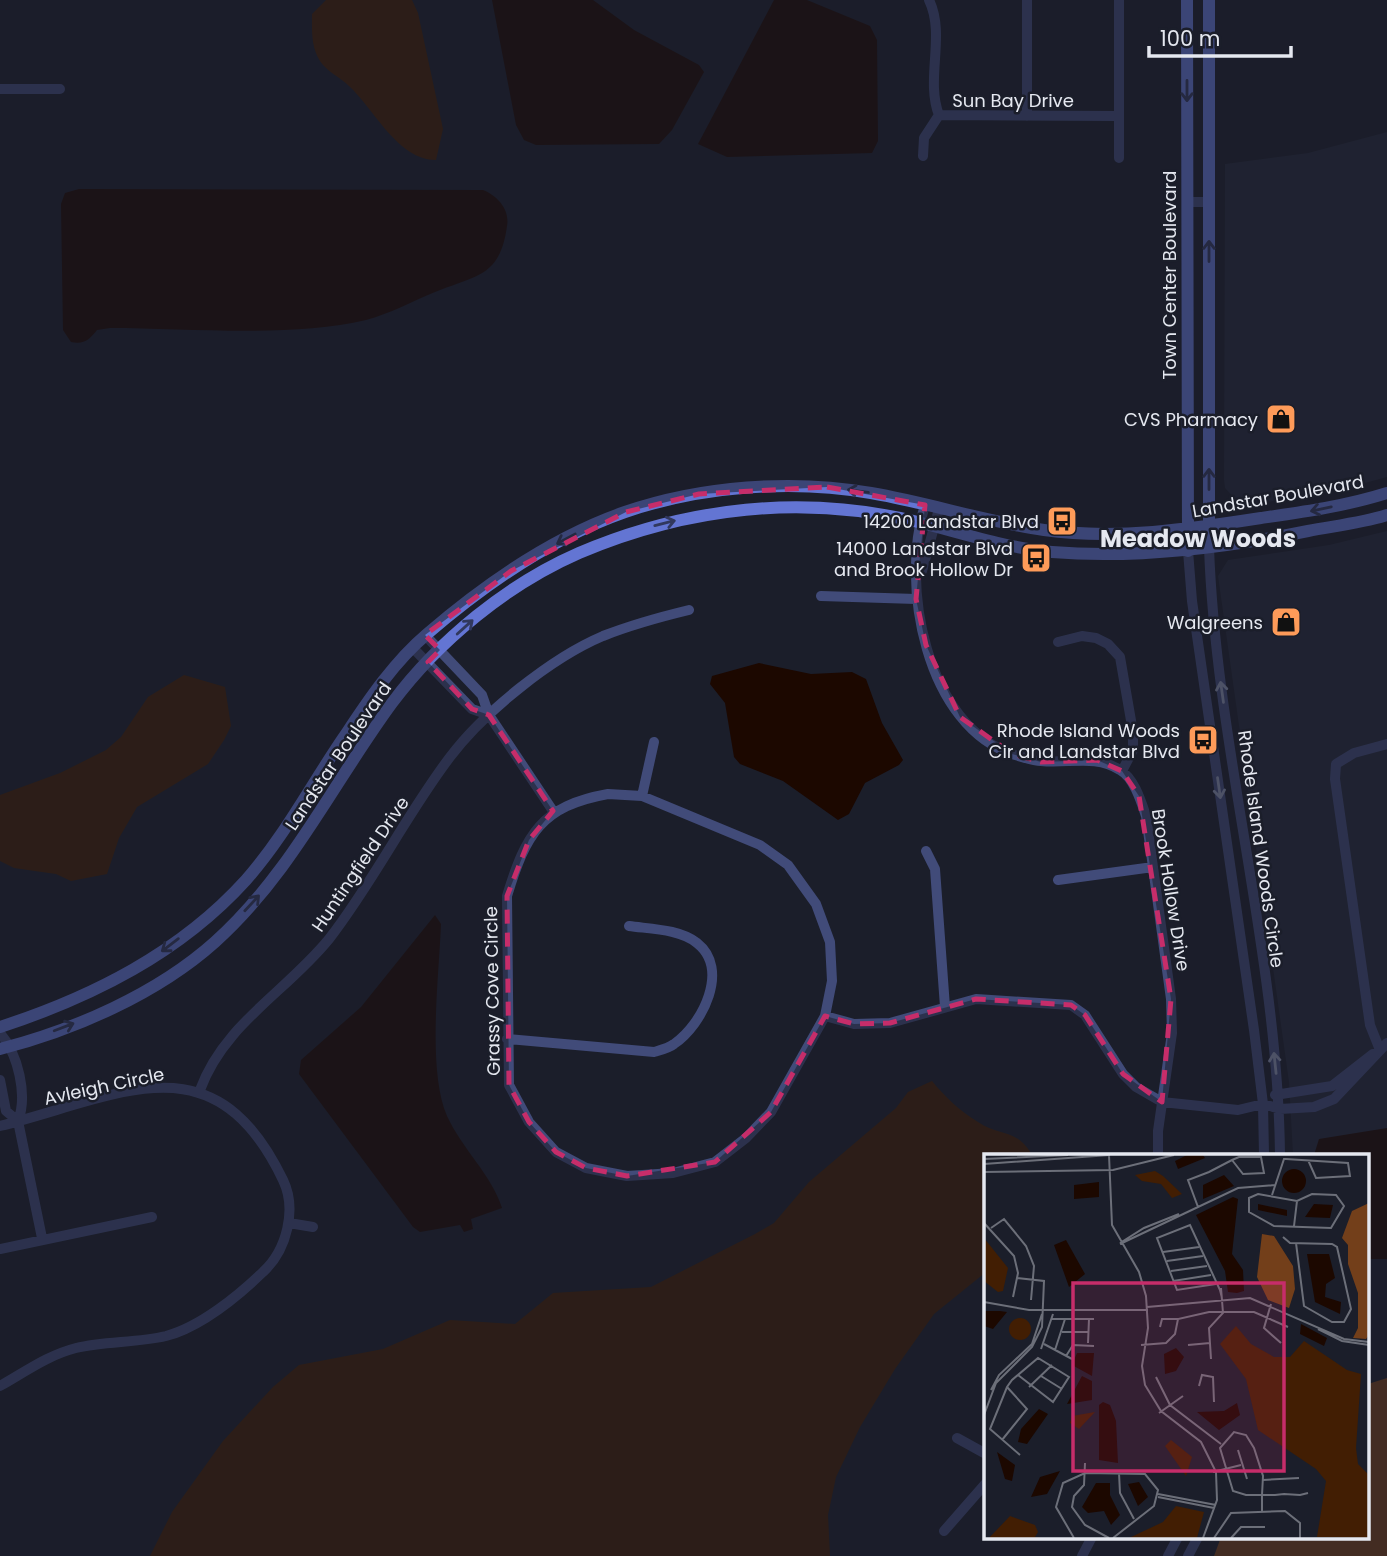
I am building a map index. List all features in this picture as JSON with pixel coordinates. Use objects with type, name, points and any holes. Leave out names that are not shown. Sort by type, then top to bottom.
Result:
[{"type":"main road","name":"Town Center Boulevard","points":[[1187,0],[1188,551]]},
{"type":"main road","points":[[1209,0],[1209,547]]},
{"type":"main road","name":"Landstar Boulevard","points":[[0,1027],[57,1008],[104,987],[156,956],[207,916],[245,881],[280,837],[364,708],[425,635],[511,571],[568,537],[626,512],[699,494],[781,486],[827,487],[1048,531],[1117,534],[1186,529],[1308,512],[1387,494]]},
{"type":"main road","name":"Landstar Boulevard","points":[[6,1048],[115,1007],[172,974],[215,942],[296,849],[393,701],[440,650],[517,586],[575,555],[633,531],[700,514],[776,506],[839,507],[920,522],[992,542],[1049,552],[1110,554],[1188,551],[1289,535],[1387,515]]},
{"type":"street","name":"Sun Bay Drive","points":[[929,0],[934,18],[933,99],[939,115],[1119,116]]},
{"type":"street","points":[[1027,0],[1027,116]]},
{"type":"street","points":[[1119,0],[1119,158]]},
{"type":"street","points":[[0,89],[60,89]]},
{"type":"street","points":[[923,156],[924,138],[939,115]]},
{"type":"street","points":[[1187,202],[1209,202]]},
{"type":"street","points":[[925,505],[920,522],[916,598],[926,645],[943,689],[960,717],[984,739],[1012,754],[1041,762],[1097,760],[1122,771],[1133,750],[1133,732],[1120,657],[1096,638],[1082,636],[1058,642]]},
{"type":"street","points":[[916,598],[939,509]]},
{"type":"street","name":"Rhode Island Woods Circle","points":[[1209,547],[1211,603],[1280,1109],[1280,1154]]},
{"type":"street","name":"Rhode Island Woods Circle","points":[[1188,551],[1192,601],[1263,1104],[1264,1154]]},
{"type":"street","points":[[821,596],[916,598]]},
{"type":"street","name":"Huntingfield Drive","points":[[200,1090],[209,1064],[229,1036],[327,941],[362,895],[450,757],[489,715],[551,667],[600,637],[689,610]]},
{"type":"street","points":[[425,635],[482,695],[489,715],[553,811]]},
{"type":"street","points":[[413,648],[472,709],[489,715]]},
{"type":"street","points":[[642,796],[654,742]]},
{"type":"street","points":[[1383,1046],[1370,1025],[1335,779],[1336,764],[1354,753],[1387,744]]},
{"type":"street","name":"Brook Hollow Drive","points":[[1122,771],[1143,806],[1171,999],[1172,1033],[1158,1154]]},
{"type":"street","name":"Grassy Cove Circle","points":[[608,794],[642,796],[760,845],[788,865],[816,904],[830,942],[832,981],[825,1016],[771,1112],[746,1138],[715,1162],[673,1173],[617,1174],[586,1168],[556,1152],[528,1122],[509,1085],[507,896],[516,867],[530,840],[553,811],[587,798],[608,794]]},
{"type":"street","points":[[926,850],[935,869],[945,1007]]},
{"type":"street","points":[[1058,880],[1153,867]]},
{"type":"street","points":[[507,1039],[539,1039],[654,1052],[674,1045],[690,1030],[712,990],[714,972],[708,954],[695,941],[671,932],[629,926]]},
{"type":"street","points":[[825,1016],[854,1024],[890,1023],[913,1019],[976,999],[1071,1004],[1085,1015],[1123,1074],[1136,1087],[1162,1102],[1238,1110],[1263,1104],[1278,1093],[1332,1086],[1359,1062],[1383,1046]]},
{"type":"street","points":[[0,1033],[24,1105],[18,1121],[42,1238]]},
{"type":"street","points":[[1263,1104],[1280,1109],[1314,1107],[1334,1099],[1383,1046]]},
{"type":"street","points":[[0,1080],[6,1111],[18,1121]]},
{"type":"street","name":"Avleigh Circle","points":[[0,1126],[167,1085],[200,1090],[232,1108],[271,1156],[287,1189],[289,1223],[280,1250],[265,1271],[195,1323],[167,1335],[76,1348],[44,1360],[0,1386]]},
{"type":"street","points":[[0,1249],[42,1238],[152,1217]]},
{"type":"street","points":[[289,1223],[313,1227]]},
{"type":"street","points":[[957,1438],[984,1453]]},
{"type":"street","points":[[944,1531],[984,1485]]},
{"type":"street","points":[[1082,1556],[1091,1538]]},
{"type":"street","points":[[1168,1556],[1177,1538]]},
{"type":"street","points":[[1188,1556],[1197,1538]]},
{"type":"highlighted area","points":[[827,487],[925,505],[916,599],[926,645],[960,717],[1012,754],[1041,762],[1097,760],[1122,771],[1139,796],[1171,999],[1162,1102],[1123,1074],[1085,1015],[1071,1005],[976,999],[890,1023],[854,1024],[825,1016],[771,1112],[715,1162],[627,1176],[586,1168],[556,1152],[529,1122],[509,1085],[507,896],[529,840],[553,811],[489,715],[472,709],[428,662],[440,650],[425,635],[511,571],[626,512],[699,494]]},
{"type":"shaded area","points":[[326,0],[412,0],[418,13],[443,129],[436,160],[422,158],[398,143],[349,86],[320,61],[312,33],[312,14]]},
{"type":"shaded area","points":[[492,0],[593,0],[634,30],[699,65],[704,72],[672,130],[659,144],[536,145],[524,140],[516,125]]},
{"type":"shaded area","points":[[774,0],[807,0],[870,26],[877,40],[878,141],[872,153],[727,157],[698,144]]},
{"type":"shaded area","points":[[1387,132],[1387,477],[1343,489],[1250,505],[1239,503],[1225,488],[1224,480],[1225,164],[1308,153]]},
{"type":"shaded area","points":[[79,189],[483,190],[502,204],[507,214],[507,226],[499,255],[484,272],[366,320],[337,326],[273,330],[110,328],[97,330],[86,340],[76,343],[71,342],[63,330],[61,204],[65,193]]},
{"type":"shaded area","points":[[1387,531],[1387,1169],[1370,1154],[1293,1154],[1289,1082],[1218,576],[1228,560],[1329,545]]},
{"type":"shaded area","points":[[759,663],[811,674],[852,672],[866,679],[882,723],[903,760],[899,765],[865,783],[849,814],[838,820],[783,781],[740,764],[734,757],[725,703],[710,684],[712,676]]},
{"type":"shaded area","points":[[184,675],[225,687],[231,726],[208,764],[137,807],[119,838],[107,874],[71,881],[56,874],[14,868],[0,861],[0,795],[60,773],[106,750],[121,737],[148,697]]},
{"type":"shaded area","points":[[435,915],[441,924],[436,1049],[441,1097],[453,1128],[491,1184],[502,1208],[471,1219],[473,1229],[464,1232],[460,1225],[420,1232],[413,1227],[299,1074],[301,1060],[361,1007]]},
{"type":"shaded area","points":[[932,1081],[965,1113],[986,1127],[1014,1137],[1031,1154],[984,1154],[984,1274],[934,1314],[895,1369],[860,1427],[836,1477],[828,1515],[830,1556],[150,1556],[172,1512],[223,1441],[273,1387],[299,1365],[383,1349],[450,1320],[515,1324],[553,1293],[651,1287],[774,1223],[809,1182],[896,1108],[908,1092]]},
{"type":"shaded area","points":[[1387,1128],[1387,1259],[1370,1259],[1370,1154],[1314,1154],[1319,1139]]},
{"type":"shaded area","points":[[1387,1378],[1387,1556],[1214,1556],[1221,1538],[1370,1538],[1370,1383]]},
{"type":"place","name":"CVS Pharmacy","points":[[1281,419]]},
{"type":"place","name":"14200 Landstar Blvd","points":[[1062,521]]},
{"type":"place","name":"14000 Landstar Blvd and Brook Hollow Dr","points":[[1036,558]]},
{"type":"place","name":"Walgreens","points":[[1286,622]]},
{"type":"place","name":"Rhode Island Woods Cir and Landstar Blvd","points":[[1203,740]]},
{"type":"district","name":"Meadow Woods","points":[[1198,538]]}]
